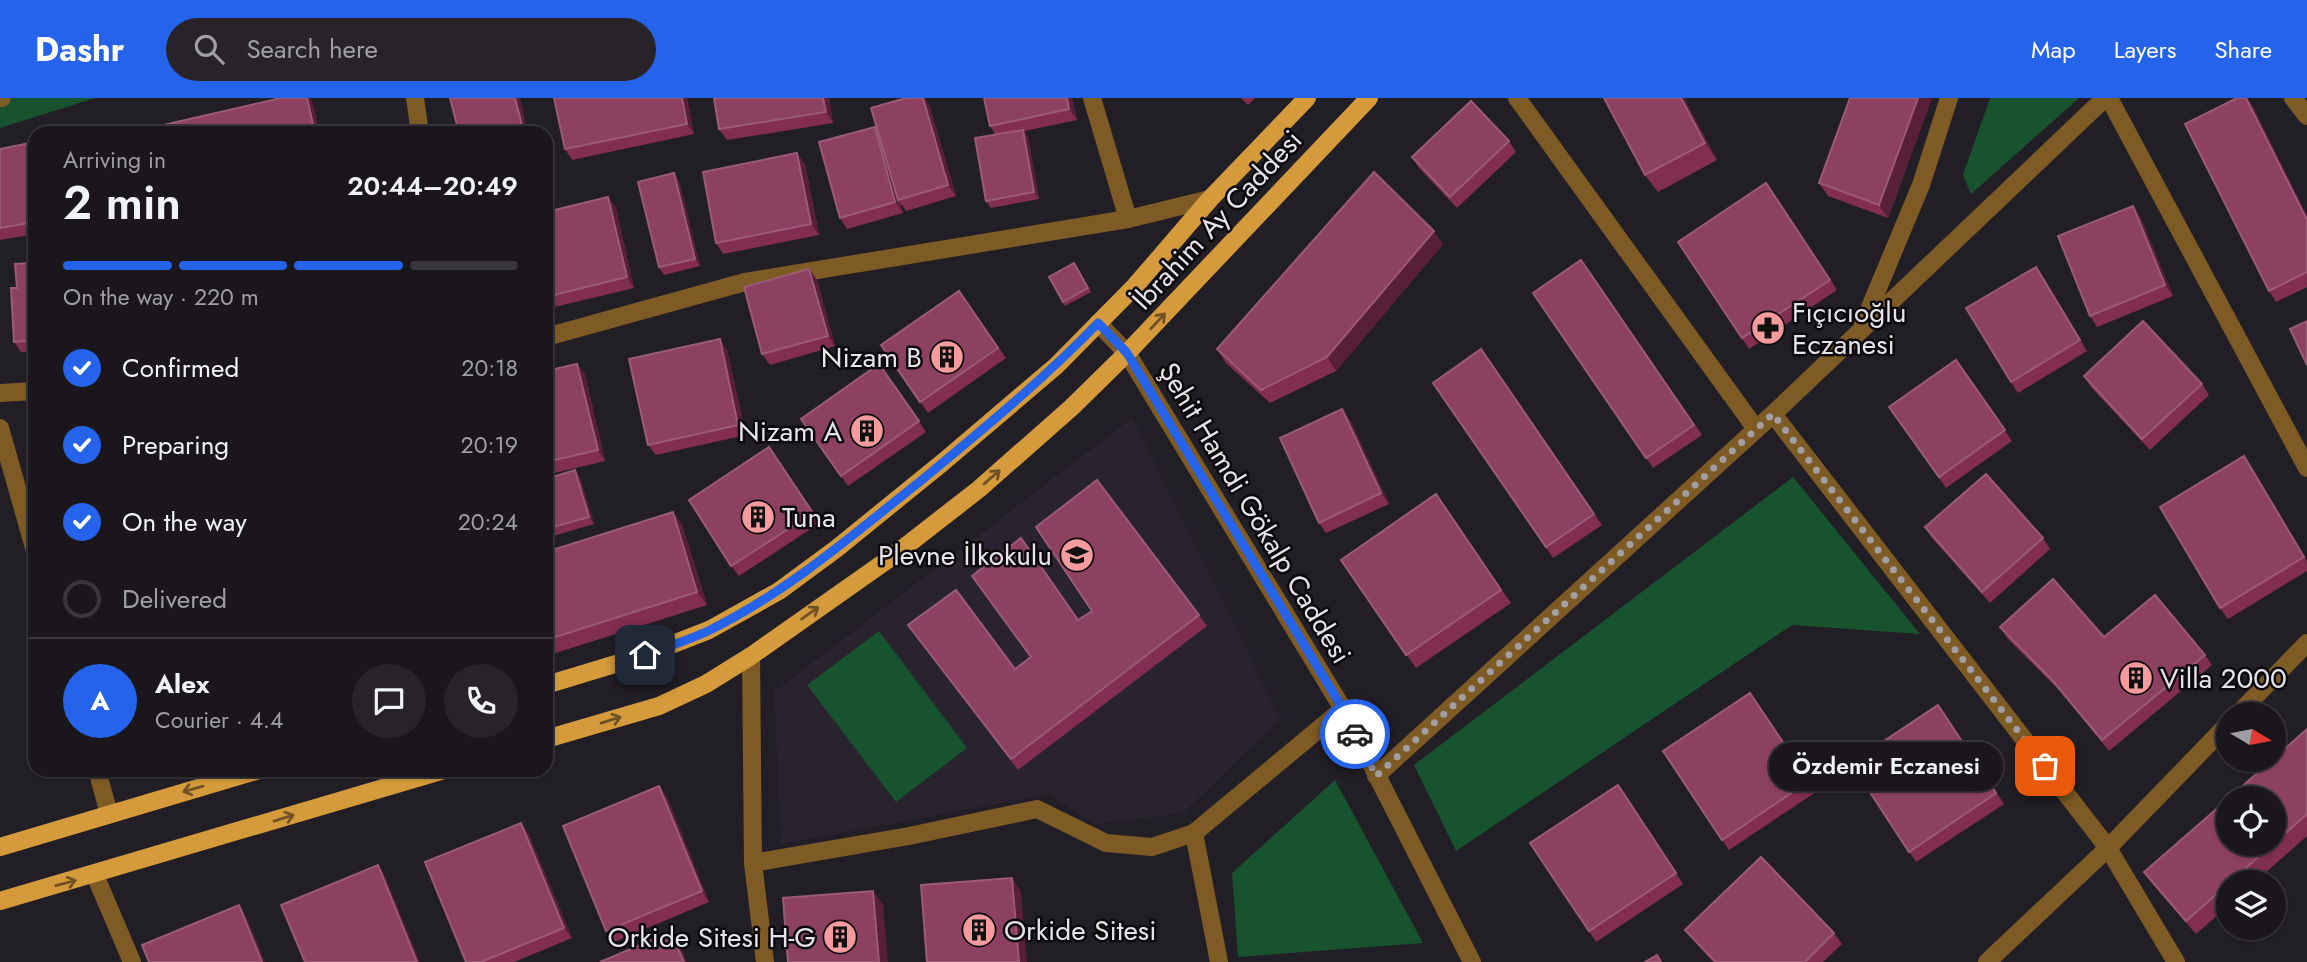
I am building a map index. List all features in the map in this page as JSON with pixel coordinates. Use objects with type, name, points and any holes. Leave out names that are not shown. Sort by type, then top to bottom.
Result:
[{"type":"main road","name":"İbrahim Ay Caddesi","points":[[553,683],[645,655],[709,630],[779,591],[835,549],[1056,366],[1135,286],[1210,199],[1307,98]]},
{"type":"main road","name":"İbrahim Ay Caddesi","points":[[553,737],[659,706],[706,684],[751,656],[893,556],[979,489],[1072,407],[1127,353],[1369,98]]},
{"type":"main road","points":[[0,847],[234,777]]},
{"type":"main road","points":[[0,901],[96,875],[421,777]]},
{"type":"street","points":[[415,98],[419,126]]},
{"type":"street","points":[[1093,98],[1128,219]]},
{"type":"street","points":[[1517,98],[1756,429]]},
{"type":"street","points":[[1860,330],[1921,185],[1949,98]]},
{"type":"street","points":[[1376,776],[1773,414],[2107,98],[2307,468]]},
{"type":"street","points":[[2293,98],[2307,116]]},
{"type":"street","points":[[553,335],[745,282],[1128,219],[1210,199]]},
{"type":"street","name":"Şehit Hamdi Gökalp Caddesi","points":[[1098,323],[1127,353],[1343,709],[1472,962]]},
{"type":"street","points":[[0,393],[28,391]]},
{"type":"street","points":[[1773,414],[2108,848],[2176,962]]},
{"type":"street","points":[[0,428],[28,526]]},
{"type":"street","points":[[2250,702],[2307,643]]},
{"type":"street","points":[[751,656],[753,863],[765,962]]},
{"type":"street","points":[[753,863],[909,836],[1037,808],[1106,843],[1152,847],[1194,833],[1343,709]]},
{"type":"street","points":[[1987,962],[2108,848],[2216,736]]},
{"type":"street","points":[[99,777],[109,814]]},
{"type":"street","points":[[1194,833],[1219,962]]},
{"type":"street","points":[[96,875],[132,962]]},
{"type":"shaded area","name":"Plevne İlkokulu","points":[[1132,418],[1281,719],[1183,813],[1094,824],[1050,794],[781,844],[774,692]]},
{"type":"green space","points":[[0,98],[95,98],[0,128]]},
{"type":"green space","points":[[1990,98],[2079,98],[1971,194],[1963,175]]},
{"type":"green space","points":[[1793,477],[1920,634],[1792,625],[1456,851],[1414,765]]},
{"type":"green space","points":[[879,631],[967,748],[896,802],[807,685]]},
{"type":"green space","points":[[1335,780],[1423,943],[1238,957],[1232,873]]},
{"type":"building","points":[[281,98],[307,98],[313,126],[159,126]]},
{"type":"building","points":[[450,98],[515,98],[522,126],[457,126]]},
{"type":"building","points":[[554,98],[682,98],[687,124],[565,149]]},
{"type":"building","points":[[714,98],[823,98],[826,112],[719,129]]},
{"type":"building","points":[[906,98],[923,98],[948,185],[898,200],[871,108]]},
{"type":"building","points":[[984,98],[1067,98],[1069,109],[990,126]]},
{"type":"building","points":[[1604,98],[1681,98],[1705,143],[1645,175]]},
{"type":"building","points":[[1850,98],[1918,98],[1879,205],[1819,183]]},
{"type":"building","points":[[2237,98],[2246,98],[2307,220],[2307,272],[2269,291],[2185,124]]},
{"type":"building","points":[[1471,101],[1509,141],[1450,197],[1412,157]]},
{"type":"building","points":[[875,127],[895,202],[840,218],[819,142]]},
{"type":"building","points":[[1023,130],[1034,192],[986,201],[975,138]]},
{"type":"building","points":[[28,143],[28,223],[0,228],[0,149]]},
{"type":"building","points":[[797,153],[811,224],[716,243],[703,172]]},
{"type":"building","points":[[1374,172],[1434,231],[1327,357],[1261,390],[1217,349]]},
{"type":"building","points":[[674,173],[695,259],[659,267],[638,182]]},
{"type":"building","points":[[1766,183],[1830,280],[1742,338],[1678,242]]},
{"type":"building","points":[[608,197],[627,277],[553,295],[553,210]]},
{"type":"building","points":[[2133,206],[2165,285],[2090,316],[2058,236]]},
{"type":"building","points":[[1581,260],[1694,425],[1646,458],[1533,293]]},
{"type":"building","points":[[28,263],[28,341],[14,342],[11,288],[17,288],[15,264]]},
{"type":"building","points":[[1074,263],[1088,288],[1063,302],[1049,277]]},
{"type":"building","points":[[2036,267],[2080,340],[2011,382],[1966,308]]},
{"type":"building","points":[[809,269],[828,336],[762,354],[744,287]]},
{"type":"building","name":"Nizam B","points":[[959,291],[998,348],[920,402],[881,345]]},
{"type":"building","points":[[2143,321],[2202,384],[2142,439],[2084,376]]},
{"type":"building","points":[[2307,321],[2307,365],[2290,329]]},
{"type":"building","points":[[720,339],[738,425],[648,445],[629,359]]},
{"type":"building","points":[[1481,349],[1594,514],[1546,547],[1433,383]]},
{"type":"building","points":[[1956,360],[2005,430],[1939,477],[1889,407]]},
{"type":"building","points":[[577,364],[598,450],[553,460],[553,369]]},
{"type":"building","name":"Nizam A","points":[[879,364],[919,421],[841,476],[801,419]]},
{"type":"building","points":[[1342,409],[1381,493],[1319,523],[1280,438]]},
{"type":"building","name":"Tuna","points":[[769,447],[813,513],[731,566],[689,500]]},
{"type":"building","points":[[2244,456],[2304,557],[2220,608],[2160,507]]},
{"type":"building","points":[[575,470],[589,517],[553,527],[553,477]]},
{"type":"building","points":[[1986,474],[2043,538],[1982,592],[1925,527]]},
{"type":"building","points":[[1097,480],[1199,615],[1011,759],[908,625],[956,590],[1015,669],[1031,657],[972,576],[1021,538],[1078,620],[1092,611],[1036,527]]},
{"type":"building","points":[[1436,494],[1501,590],[1406,655],[1341,560]]},
{"type":"building","points":[[673,512],[697,592],[553,638],[553,550]]},
{"type":"building","points":[[2053,579],[2104,637],[2155,595],[2205,655],[2102,740],[2052,680],[2000,627]]},
{"type":"building","points":[[1750,693],[1809,781],[1722,840],[1663,751]]},
{"type":"building","points":[[1938,705],[1996,793],[1909,852],[1851,763]]},
{"type":"building","points":[[2307,729],[2307,814],[2286,833],[2286,786],[2243,786],[2258,772],[2286,772],[2286,748]]},
{"type":"building","points":[[1618,785],[1676,873],[1589,931],[1530,843]]},
{"type":"building","points":[[659,786],[702,891],[606,931],[563,826]]},
{"type":"building","points":[[2216,809],[2216,856],[2259,856],[2244,870],[2216,870],[2216,895],[2186,921],[2144,872]]},
{"type":"building","points":[[521,823],[564,928],[481,962],[466,962],[425,862]]},
{"type":"building","points":[[1761,857],[1834,933],[1805,962],[1716,962],[1685,930]]},
{"type":"building","points":[[378,865],[417,962],[305,962],[281,905]]},
{"type":"building","name":"Orkide Sitesi","points":[[1012,878],[1019,962],[927,962],[921,885]]},
{"type":"building","name":"Orkide Sitesi H-G","points":[[873,891],[879,962],[788,962],[783,898]]},
{"type":"building","points":[[239,905],[262,962],[149,962],[142,945]]},
{"type":"building","points":[[671,932],[684,962],[600,962]]},
{"type":"building","points":[[1657,955],[1661,962],[1645,962]]},
{"type":"way so far","points":[[1355,734],[1376,776],[1773,414],[2045,766]]},
{"type":"place","name":"Fıçıcıoğlu Eczanesi","points":[[1768,328]]},
{"type":"place","name":"Nizam B","points":[[947,357]]},
{"type":"place","name":"Nizam A","points":[[867,431]]},
{"type":"place","name":"Tuna","points":[[758,517]]},
{"type":"place","name":"Plevne İlkokulu","points":[[1077,555]]},
{"type":"place","name":"Villa 2000","points":[[2136,678]]},
{"type":"place","name":"Özdemir Eczanesi","points":[[2045,766]]},
{"type":"place","name":"Orkide Sitesi","points":[[979,930]]},
{"type":"place","name":"Orkide Sitesi H-G","points":[[840,937]]},
{"type":"route","points":[[645,655],[709,630],[779,591],[942,463],[1056,366],[1098,323],[1127,353],[1343,709],[1355,734]]}]
